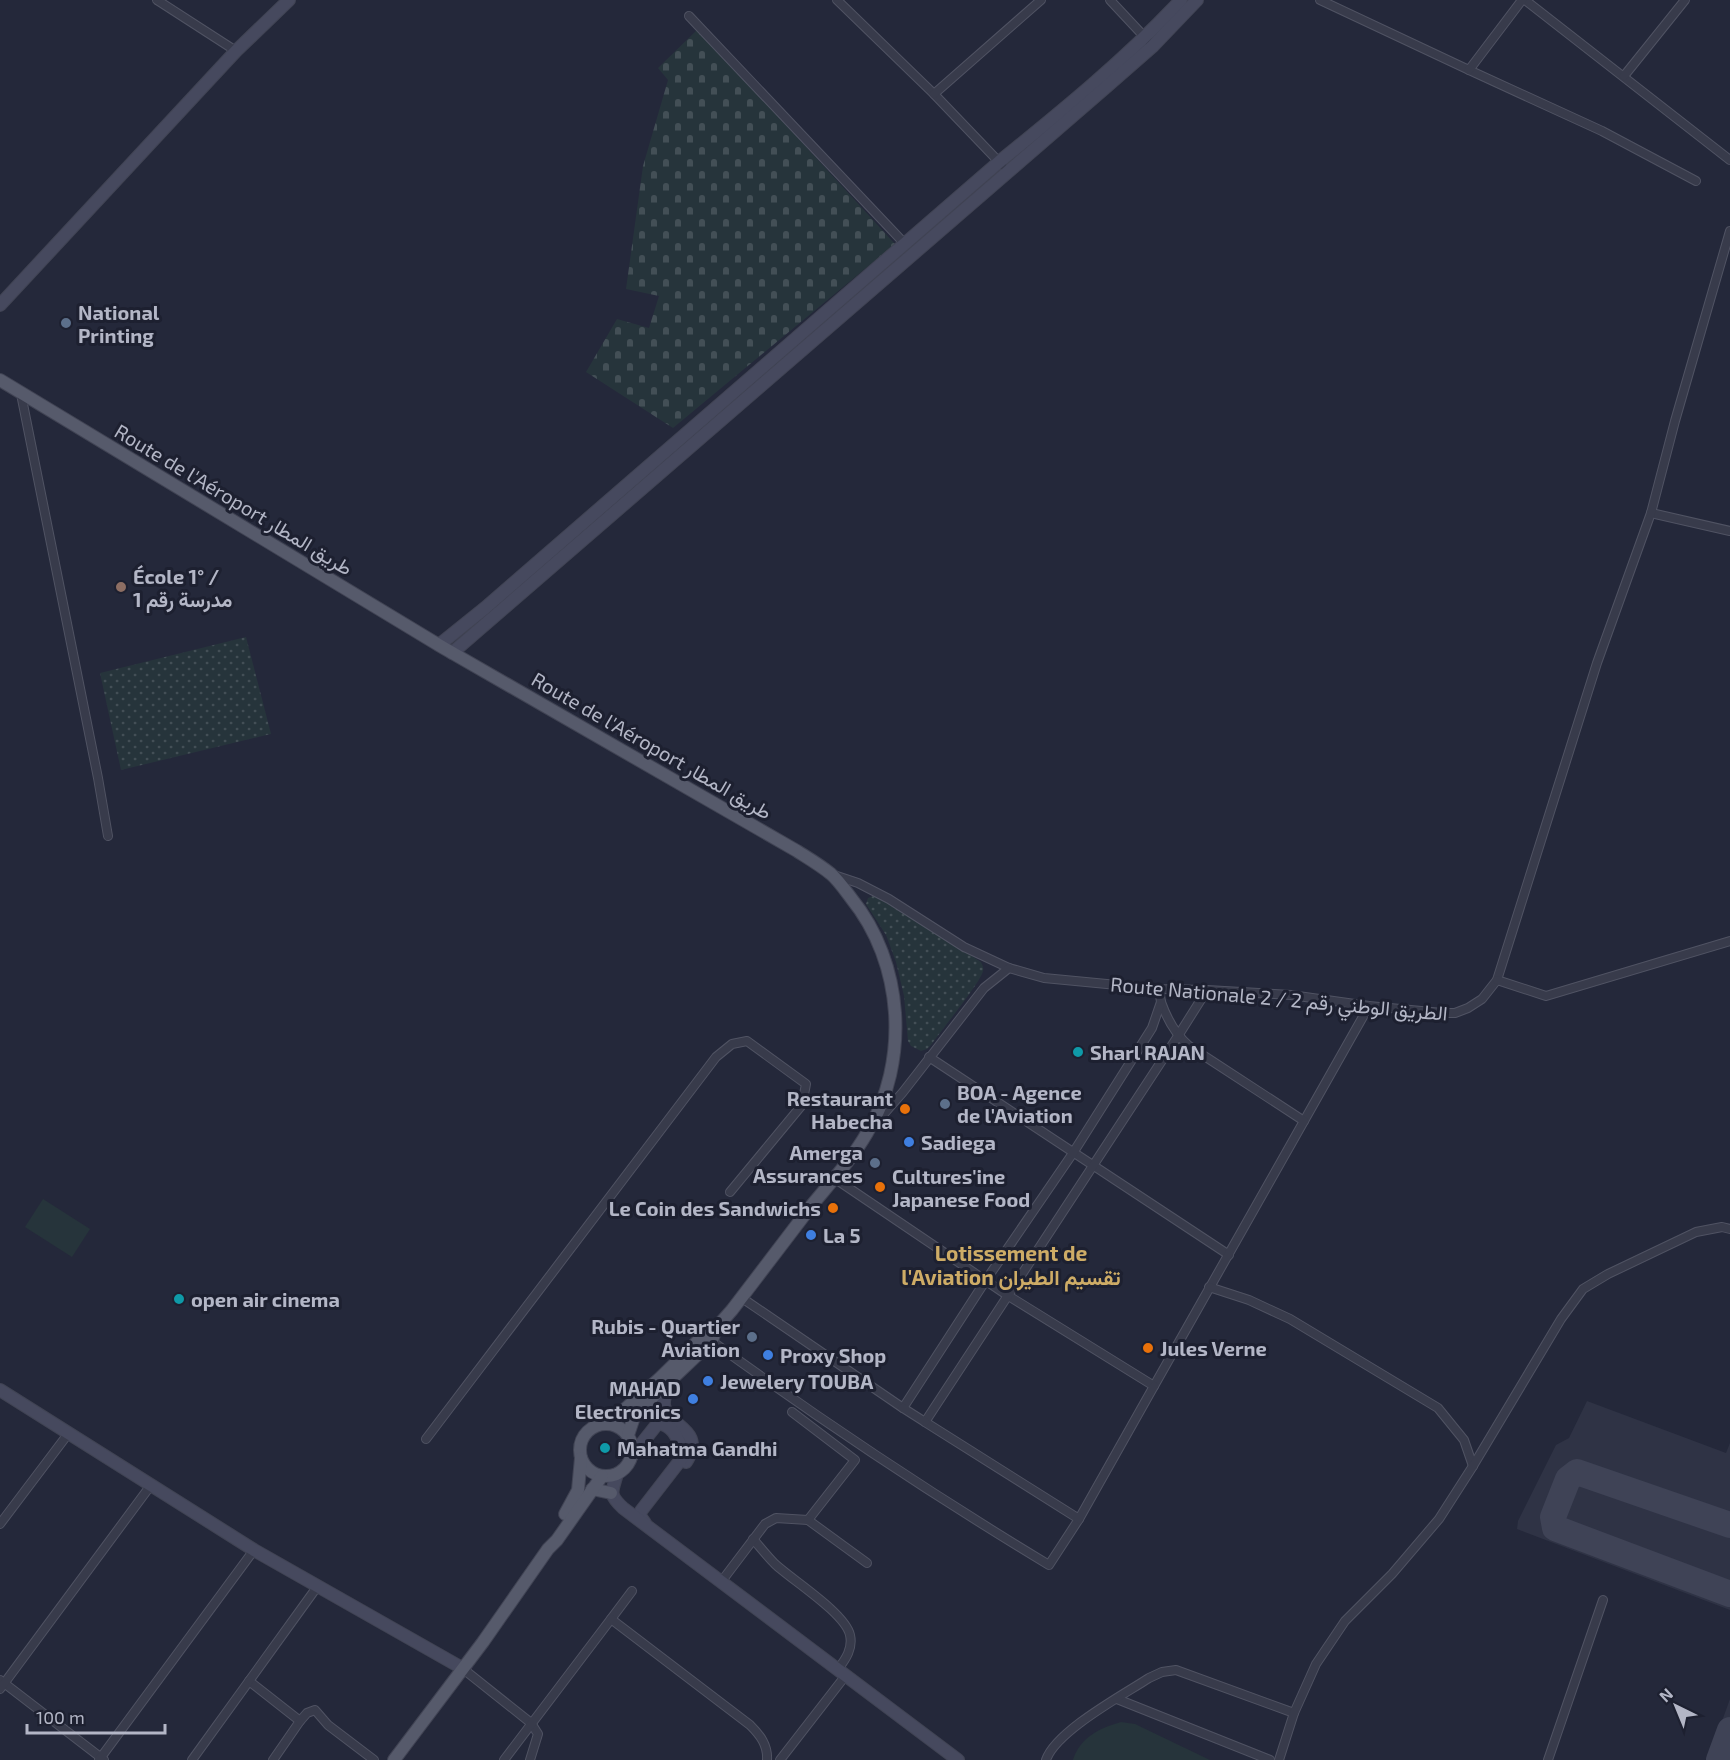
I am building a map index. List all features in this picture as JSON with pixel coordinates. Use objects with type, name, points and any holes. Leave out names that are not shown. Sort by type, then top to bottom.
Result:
[{"type":"main road","points":[[0,305],[236,51],[289,0]]},
{"type":"main road","points":[[1149,41],[1181,0]]},
{"type":"main road","points":[[439,645],[694,436],[1009,172],[1073,108],[1197,0]]},
{"type":"main road","points":[[452,653],[905,244],[999,162],[1073,108]]},
{"type":"main road","name":"Route de l'Aéroport طريق المطار","points":[[0,380],[452,653],[787,845],[832,874],[858,907],[872,930],[891,981],[896,1034],[894,1062],[868,1132],[742,1298],[670,1381],[635,1414],[628,1435]]},
{"type":"main road","name":"Route de l'Aéroport طريق المطار","points":[[608,1424],[708,1338]]},
{"type":"main road","points":[[646,1524],[644,1515],[688,1460],[692,1447],[684,1429],[670,1416],[663,1404],[670,1381]]},
{"type":"main road","points":[[0,1390],[254,1550],[462,1668]]},
{"type":"main road","points":[[548,1549],[551,1538],[578,1490],[580,1448],[584,1435],[595,1426],[608,1424],[623,1429],[631,1442],[631,1457]]},
{"type":"main road","points":[[581,1458],[589,1470],[602,1476],[617,1474],[626,1467],[631,1457],[658,1424],[667,1424],[684,1453],[641,1511],[640,1516],[646,1524]]},
{"type":"main road","points":[[617,1474],[611,1493],[613,1499],[958,1760]]},
{"type":"main road","points":[[394,1760],[483,1642],[602,1476]]},
{"type":"main road","points":[[592,1489],[611,1493]]},
{"type":"street","points":[[157,0],[236,51]]},
{"type":"street","points":[[837,0],[934,94],[1009,172]]},
{"type":"street","points":[[934,94],[1041,0]]},
{"type":"street","points":[[1110,0],[1149,41]]},
{"type":"street","points":[[1320,0],[1602,131],[1696,181]]},
{"type":"street","points":[[1469,70],[1523,0],[1730,160]]},
{"type":"street","points":[[1624,76],[1685,0]]},
{"type":"street","points":[[689,16],[905,244]]},
{"type":"street","points":[[1730,231],[1651,513],[1597,663],[1497,980],[1546,996],[1730,941]]},
{"type":"street","points":[[21,394],[108,836]]},
{"type":"street","points":[[1651,513],[1730,531]]},
{"type":"street","name":"Route Nationale 2 / الطريق الوطني رقم 2","points":[[832,874],[858,883],[889,899],[964,946],[1009,968],[1044,978],[1159,989],[1292,995],[1442,1013],[1455,1013],[1468,1008],[1482,999],[1497,980]]},
{"type":"street","points":[[868,1132],[903,1092],[984,988],[1009,968]]},
{"type":"street","points":[[1159,989],[1168,1021],[1189,1046],[1304,1120]]},
{"type":"street","points":[[925,1422],[1207,990]]},
{"type":"street","points":[[903,1408],[986,1280],[1073,1153],[1152,1028],[1161,1002]]},
{"type":"street","points":[[708,1338],[944,1500],[1049,1566],[1079,1519],[1369,1006]]},
{"type":"street","points":[[426,1439],[716,1057],[732,1044],[747,1041],[806,1084],[802,1105],[730,1192]]},
{"type":"street","points":[[929,1057],[1229,1255]]},
{"type":"street","points":[[834,1178],[1007,1295],[1154,1386]]},
{"type":"street","points":[[1280,1760],[1294,1713],[1314,1666],[1346,1621],[1392,1574],[1439,1519],[1562,1319],[1583,1289],[1696,1232],[1722,1227],[1730,1229]]},
{"type":"street","points":[[1209,1287],[1250,1300],[1290,1319],[1438,1408],[1464,1440],[1473,1466]]},
{"type":"street","points":[[742,1298],[903,1408],[1079,1519]]},
{"type":"street","points":[[792,1412],[855,1460],[808,1520]]},
{"type":"street","points":[[0,1524],[68,1434]]},
{"type":"street","points":[[151,1485],[2,1684],[101,1759],[254,1550]]},
{"type":"street","points":[[721,1582],[765,1524],[776,1518],[808,1520],[867,1563]]},
{"type":"street","points":[[753,1539],[774,1563],[842,1620],[850,1633],[848,1655],[842,1672],[780,1760]]},
{"type":"street","points":[[192,1760],[317,1587]]},
{"type":"street","points":[[504,1760],[632,1591]]},
{"type":"street","points":[[1548,1760],[1603,1600]]},
{"type":"street","points":[[611,1620],[750,1725],[767,1750],[767,1760]]},
{"type":"street","points":[[462,1668],[531,1723],[538,1734],[530,1760]]},
{"type":"street","points":[[1046,1760],[1048,1752],[1056,1743],[1117,1699],[1162,1672],[1176,1670],[1294,1713]]},
{"type":"street","points":[[249,1681],[300,1721]]},
{"type":"street","points":[[1117,1699],[1270,1760]]},
{"type":"street","points":[[273,1760],[300,1721],[307,1713],[315,1710],[328,1725],[374,1760]]},
{"type":"shaded area","points":[[1587,1401],[1726,1453],[1730,1443],[1730,1610],[1517,1529],[1518,1521],[1556,1445],[1569,1438]]},
{"type":"shaded area","points":[[1730,1699],[1730,1760],[1708,1760]]},
{"type":"green space","points":[[698,29],[895,244],[673,428],[586,372],[617,319],[649,328],[659,296],[626,289],[643,166],[668,80],[658,68]]},
{"type":"green space","points":[[246,637],[271,734],[121,770],[100,673]]},
{"type":"green space","points":[[873,896],[892,904],[981,962],[983,966],[981,977],[968,996],[931,1045],[921,1051],[911,1046],[908,1041],[904,996],[896,962],[886,935],[866,904],[868,898]]},
{"type":"green space","points":[[43,1199],[90,1229],[72,1257],[25,1227]]},
{"type":"green space","points":[[1121,1722],[1135,1724],[1210,1760],[1073,1760],[1080,1745],[1086,1739],[1106,1727]]},
{"type":"taxiway","points":[[1730,1525],[1577,1472],[1568,1479],[1553,1517],[1555,1528],[1730,1594]]},
{"type":"taxiway","points":[[1719,1760],[1730,1730]]},
{"type":"place","name":"National Printing","points":[[66,323]]},
{"type":"place","name":"École 1° / مدرسة رقم 1","points":[[121,587]]},
{"type":"place","name":"Sharl RAJAN","points":[[1078,1052]]},
{"type":"place","name":"BOA - Agence de l'Aviation","points":[[945,1104]]},
{"type":"place","name":"Restaurant Habecha","points":[[905,1109]]},
{"type":"place","name":"Sadiega","points":[[909,1142]]},
{"type":"place","name":"Amerga Assurances","points":[[875,1163]]},
{"type":"place","name":"Cultures'ine Japanese Food","points":[[880,1187]]},
{"type":"place","name":"Le Coin des Sandwichs","points":[[833,1208]]},
{"type":"place","name":"La 5","points":[[811,1235]]},
{"type":"place","name":"open air cinema","points":[[179,1299]]},
{"type":"place","name":"Rubis - Quartier Aviation","points":[[752,1337]]},
{"type":"place","name":"Jules Verne","points":[[1148,1348]]},
{"type":"place","name":"Proxy Shop","points":[[768,1355]]},
{"type":"place","name":"Jewelery TOUBA","points":[[708,1381]]},
{"type":"place","name":"MAHAD Electronics","points":[[693,1399]]},
{"type":"place","name":"Mahatma Gandhi","points":[[605,1448]]},
{"type":"district","name":"Lotissement de l'Aviation تقسيم الطيران","points":[[1011,1264]]}]
